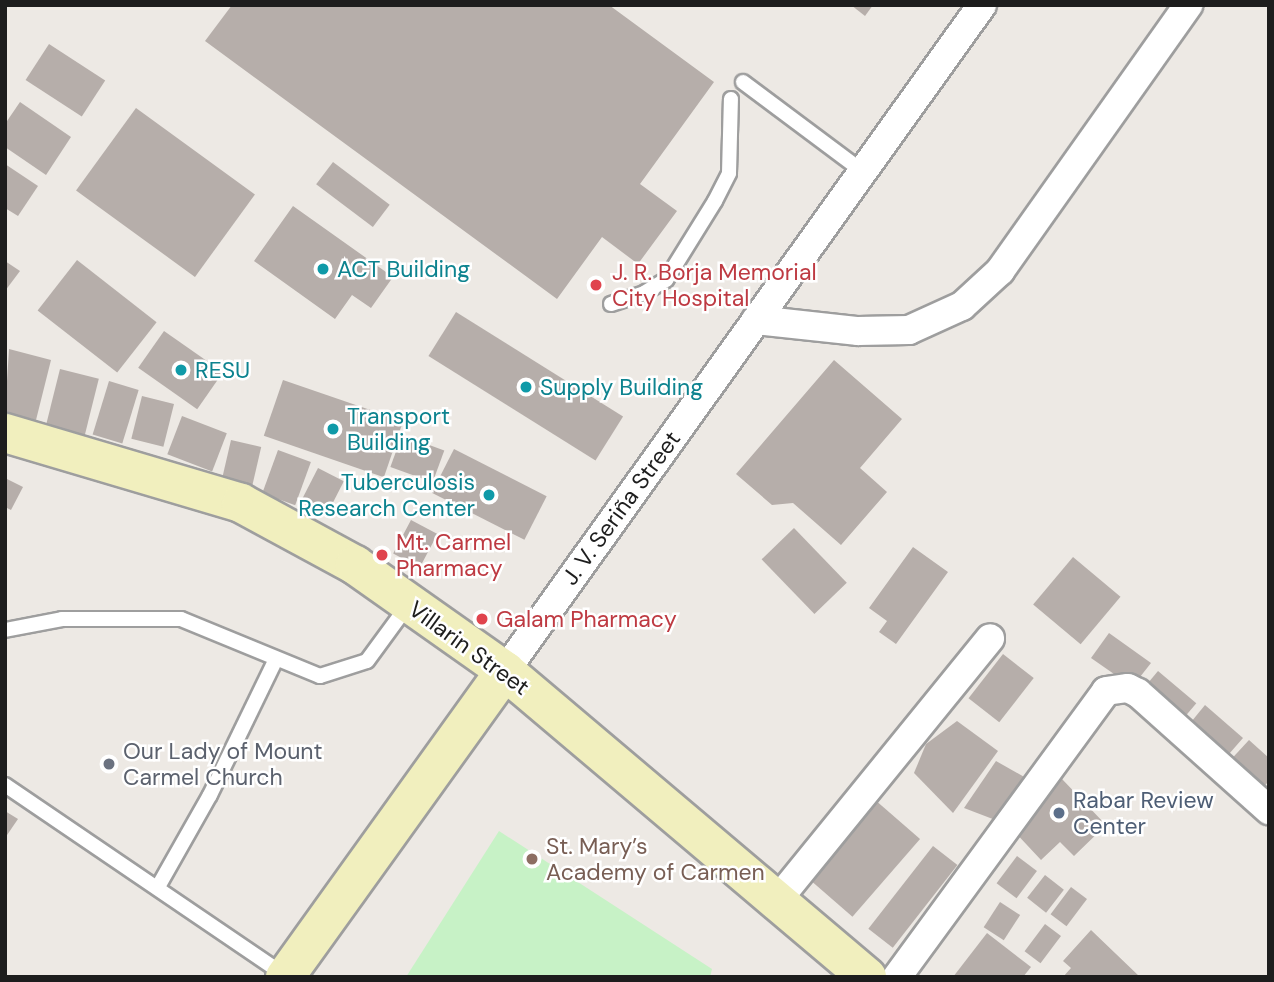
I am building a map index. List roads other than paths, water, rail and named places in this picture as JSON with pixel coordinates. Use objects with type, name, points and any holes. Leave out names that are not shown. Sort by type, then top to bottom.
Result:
[{"type":"main road","name":"Villarin Street","points":[[5,433],[241,503],[355,565],[505,671],[775,903],[867,977]]},
{"type":"main road","name":"J. V. Seriña Street","points":[[285,976],[505,671]]},
{"type":"street","name":"J. V. Seriña Street","points":[[505,671],[982,5]]},
{"type":"street","points":[[756,320],[858,331],[909,330],[962,306],[1000,271],[1188,5]]},
{"type":"street","points":[[775,903],[990,638]]},
{"type":"street","points":[[897,977],[1106,691],[1128,688],[1138,693],[1269,810]]},
{"type":"lane","points":[[743,82],[862,171]]},
{"type":"lane","points":[[611,304],[644,293],[666,280],[715,201],[729,173],[731,99]]},
{"type":"lane","points":[[5,630],[62,619],[181,619],[219,631],[275,661],[320,676],[350,670],[378,649],[409,604]]},
{"type":"lane","points":[[159,886],[222,771],[275,661]]},
{"type":"lane","points":[[5,785],[159,886],[285,976]]},
{"type":"place","name":"ACT Building","points":[[323,269]]},
{"type":"place","name":"J. R. Borja Memorial City Hospital","points":[[596,285]]},
{"type":"place","name":"RESU","points":[[181,370]]},
{"type":"place","name":"Supply Building","points":[[526,387]]},
{"type":"place","name":"Transport Building","points":[[333,429]]},
{"type":"place","name":"Tuberculosis Research Center","points":[[489,495]]},
{"type":"place","name":"Mt. Carmel Pharmacy","points":[[382,555]]},
{"type":"place","name":"Galam Pharmacy","points":[[482,619]]},
{"type":"place","name":"Our Lady of Mount Carmel Church","points":[[109,764]]},
{"type":"place","name":"Rabar Review Center","points":[[1059,813]]},
{"type":"place","name":"St. Mary’s Academy of Carmen","points":[[532,859]]}]
